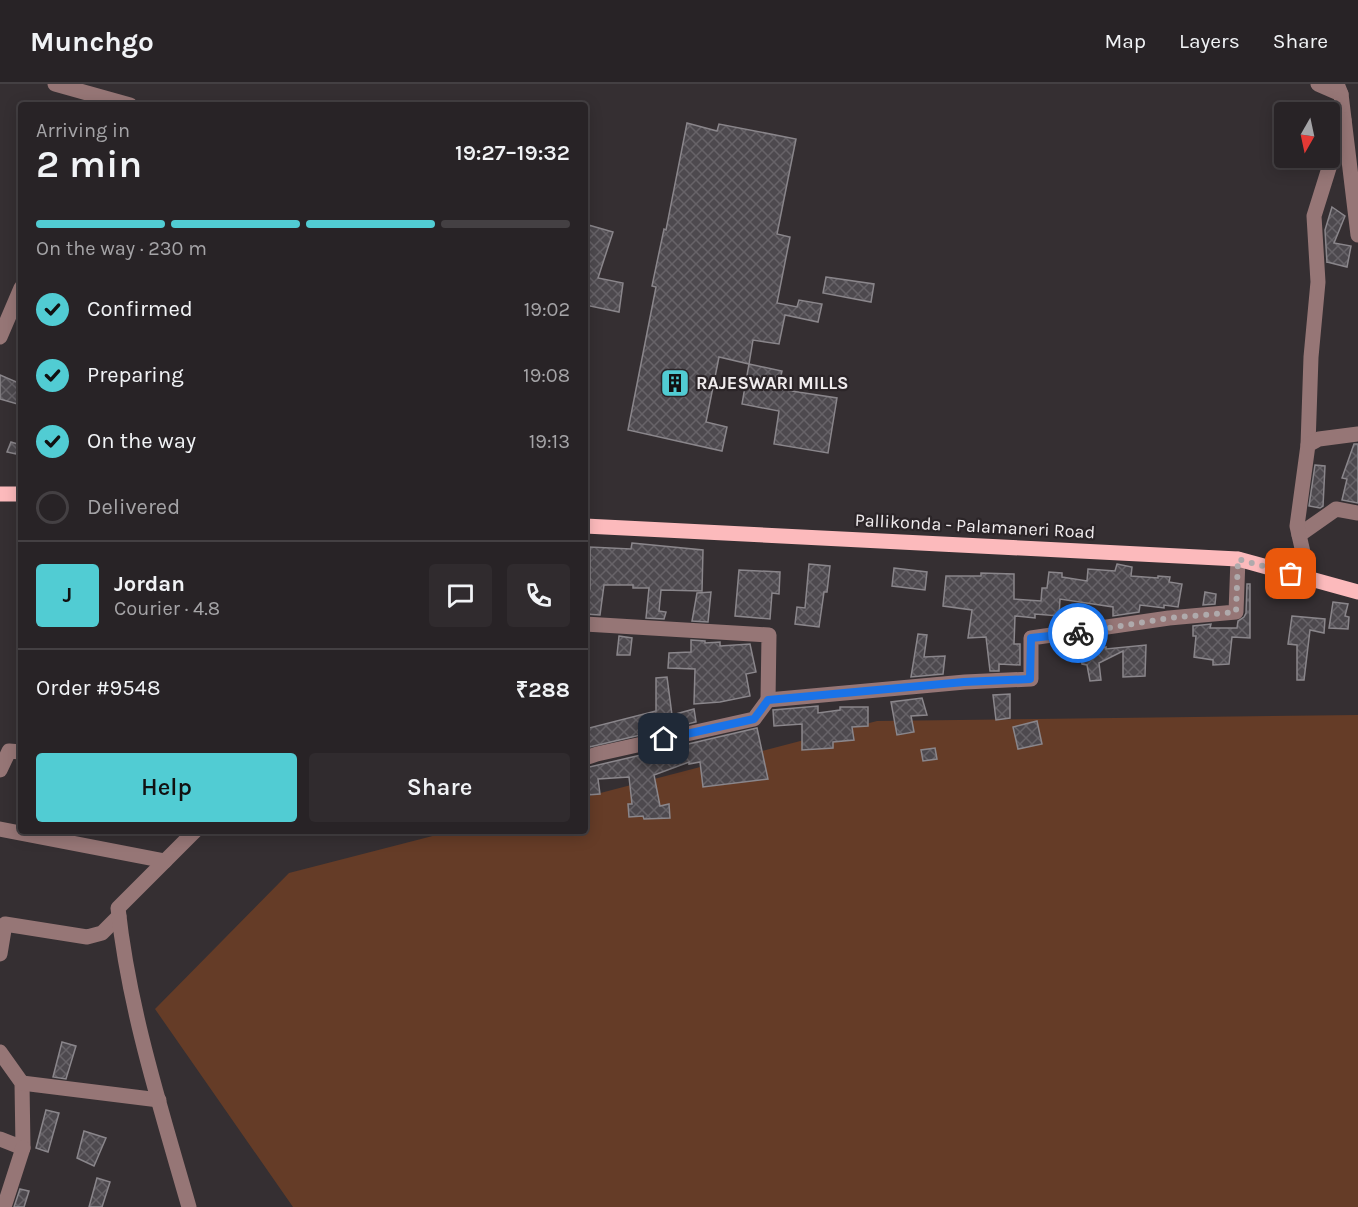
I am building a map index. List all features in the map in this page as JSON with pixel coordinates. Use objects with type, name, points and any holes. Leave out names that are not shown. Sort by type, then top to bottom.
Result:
[{"type":"main road","points":[[0,494],[18,494]]},
{"type":"main road","name":"Pallikonda - Palamaneri Road","points":[[588,526],[1238,559],[1358,592]]},
{"type":"street","points":[[55,84],[119,102]]},
{"type":"street","points":[[1318,84],[1339,89],[1355,189],[1358,235]]},
{"type":"street","points":[[1309,579],[1297,526],[1308,445],[1311,357],[1318,282],[1314,216],[1344,120]]},
{"type":"street","points":[[0,337],[18,295]]},
{"type":"street","points":[[1308,445],[1319,439],[1358,434]]},
{"type":"street","points":[[1299,535],[1336,509],[1358,513]]},
{"type":"street","points":[[768,700],[964,682],[1030,679],[1031,638],[1169,618],[1236,612],[1238,559]]},
{"type":"street","points":[[588,624],[769,635],[768,700],[754,719],[588,757]]},
{"type":"street","points":[[0,770],[9,751],[18,752]]},
{"type":"street","points":[[0,829],[18,832]]},
{"type":"street","points":[[26,834],[165,861]]},
{"type":"street","points":[[189,1207],[159,1100],[123,953],[118,908],[192,834]]},
{"type":"street","points":[[0,954],[2,919],[87,937],[102,933],[119,916]]},
{"type":"street","points":[[0,1052],[22,1083],[24,1148],[4,1207]]},
{"type":"street","points":[[22,1083],[159,1100]]},
{"type":"street","points":[[0,1139],[24,1148]]},
{"type":"shaded area","points":[[1358,715],[1358,1207],[293,1207],[155,1009],[289,873],[440,834],[588,834],[588,796],[877,721]]},
{"type":"building","points":[[687,123],[717,131],[719,124],[796,139],[777,234],[790,237],[777,303],[797,307],[799,300],[822,304],[818,322],[785,315],[779,344],[753,340],[749,364],[719,357],[706,422],[727,427],[722,451],[628,430],[656,287],[652,286],[664,229],[666,230]]},
{"type":"building","points":[[1332,207],[1345,216],[1334,243],[1351,246],[1347,267],[1327,263],[1325,230]]},
{"type":"building","points":[[588,225],[613,232],[598,278],[623,283],[619,312],[588,306]]},
{"type":"building","points":[[826,277],[874,284],[871,302],[823,293]]},
{"type":"building","points":[[749,364],[782,371],[778,389],[837,398],[828,453],[774,444],[779,411],[742,404]]},
{"type":"building","points":[[0,375],[18,383],[18,404],[0,399]]},
{"type":"building","points":[[11,442],[18,444],[18,454],[7,452]]},
{"type":"building","points":[[1354,444],[1358,444],[1358,503],[1342,500],[1347,479],[1342,478]]},
{"type":"building","points":[[1315,465],[1325,466],[1323,506],[1320,508],[1309,506]]},
{"type":"building","points":[[632,543],[703,550],[702,591],[661,590],[659,611],[666,612],[664,619],[646,618],[649,588],[633,588],[633,585],[604,585],[600,615],[588,614],[590,547],[631,549]]},
{"type":"building","points":[[809,564],[830,566],[819,627],[795,624],[797,607],[805,608]]},
{"type":"building","points":[[1117,564],[1132,567],[1131,576],[1170,577],[1169,582],[1182,584],[1178,607],[1140,605],[1139,612],[1113,616],[1113,607],[1060,599],[1059,616],[1035,614],[1035,618],[1015,616],[1014,644],[1020,644],[1020,665],[999,664],[999,671],[990,671],[986,637],[968,638],[972,610],[943,606],[946,576],[981,576],[981,573],[1014,574],[1014,599],[1041,601],[1042,588],[1047,588],[1049,572],[1062,573],[1062,577],[1087,581],[1088,569],[1115,571]]},
{"type":"building","points":[[894,568],[927,572],[925,590],[892,586]]},
{"type":"building","points":[[739,570],[780,572],[779,594],[772,593],[770,619],[735,616]]},
{"type":"building","points":[[1247,584],[1250,584],[1250,638],[1232,637],[1229,664],[1213,665],[1213,660],[1194,657],[1196,636],[1193,636],[1193,626],[1211,624],[1210,628],[1237,628],[1238,621],[1246,613]]},
{"type":"building","points":[[711,592],[708,622],[692,621],[697,593]]},
{"type":"building","points":[[1205,592],[1216,594],[1215,604],[1203,605]]},
{"type":"building","points":[[1333,602],[1348,604],[1345,616],[1349,617],[1348,629],[1329,628]]},
{"type":"building","points":[[1292,616],[1325,619],[1324,633],[1310,630],[1304,680],[1297,680],[1297,645],[1288,644]]},
{"type":"building","points":[[918,634],[927,635],[924,657],[945,656],[943,674],[911,677]]},
{"type":"building","points":[[619,636],[632,638],[630,655],[617,655]]},
{"type":"building","points":[[691,640],[705,641],[705,643],[720,642],[720,646],[750,644],[756,672],[746,674],[750,696],[694,704],[695,669],[668,668],[669,653],[691,652]]},
{"type":"building","points":[[1146,645],[1145,676],[1123,677],[1123,651],[1099,663],[1101,680],[1090,681],[1087,665],[1082,664],[1080,648],[1092,650]]},
{"type":"building","points":[[667,677],[672,715],[694,709],[696,722],[588,747],[588,728],[656,711],[656,678]]},
{"type":"building","points":[[1010,694],[1010,718],[996,720],[993,695]]},
{"type":"building","points":[[922,698],[927,715],[911,716],[914,732],[897,735],[891,702]]},
{"type":"building","points":[[818,706],[818,713],[840,710],[840,707],[868,707],[868,726],[852,727],[854,740],[833,742],[833,748],[802,750],[802,724],[774,726],[773,710]]},
{"type":"building","points":[[1037,721],[1042,744],[1018,749],[1013,727]]},
{"type":"building","points":[[757,728],[768,779],[703,787],[700,762],[689,764],[689,762],[654,775],[660,806],[669,804],[670,818],[644,819],[643,816],[629,817],[628,804],[632,804],[629,777],[598,779],[600,794],[588,795],[588,767]]},
{"type":"building","points":[[935,748],[937,759],[923,761],[921,750]]},
{"type":"building","points":[[62,1042],[76,1046],[66,1079],[53,1077]]},
{"type":"building","points":[[46,1110],[59,1113],[48,1152],[36,1148]]},
{"type":"building","points":[[84,1131],[106,1138],[94,1166],[77,1158]]},
{"type":"building","points":[[97,1178],[110,1182],[102,1207],[89,1207]]},
{"type":"building","points":[[20,1189],[29,1191],[24,1207],[14,1207]]},
{"type":"way so far","points":[[1078,633],[1169,618],[1236,612],[1238,559],[1291,574]]},
{"type":"place","name":"RAJESWARI MILLS","points":[[675,383]]},
{"type":"route","points":[[664,739],[754,719],[768,700],[964,682],[1030,679],[1031,638],[1078,633]]}]
